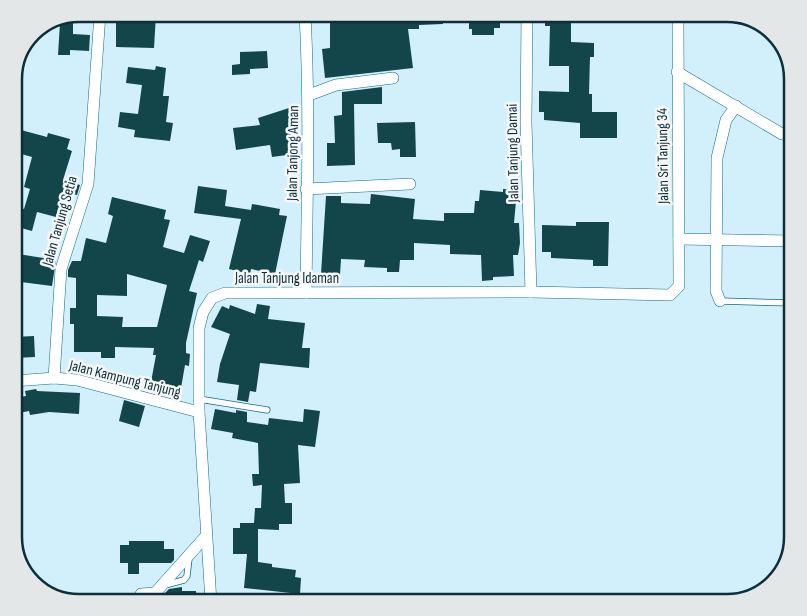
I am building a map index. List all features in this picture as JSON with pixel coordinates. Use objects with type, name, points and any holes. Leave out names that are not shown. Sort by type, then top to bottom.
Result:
[{"type":"street","name":"Jalan Tanjung Setia","points":[[54,378],[61,269],[88,184],[99,22]]},
{"type":"street","name":"Jalan Tanjong Aman","points":[[305,22],[309,96],[306,189],[306,293]]},
{"type":"street","name":"Jalan Tanjung Damai","points":[[527,22],[526,122],[531,292]]},
{"type":"street","name":"Jalan Sri Tanjung 34","points":[[670,295],[679,286],[678,22]]},
{"type":"street","points":[[677,72],[785,134]]},
{"type":"street","points":[[309,96],[336,85],[393,78]]},
{"type":"street","points":[[720,301],[716,291],[717,158],[726,120],[736,106]]},
{"type":"street","points":[[306,189],[410,184]]},
{"type":"street","points":[[679,240],[785,241]]},
{"type":"street","name":"Jalan Tanjung Idaman","points":[[210,594],[199,412],[198,328],[203,312],[212,298],[225,293],[531,292],[670,295]]},
{"type":"street","name":"Jalan Kampung Tanjung","points":[[23,380],[54,378],[77,380],[199,412]]},
{"type":"street","points":[[141,594],[155,592],[206,536]]},
{"type":"lane","points":[[720,301],[785,303]]},
{"type":"lane","points":[[199,399],[267,410]]},
{"type":"building","points":[[116,22],[156,22],[154,48],[116,47]]},
{"type":"building","points":[[330,22],[443,22],[443,24],[419,25],[419,29],[408,29],[413,68],[325,78],[322,49],[330,48]]},
{"type":"building","points":[[469,22],[500,22],[500,28],[494,28],[494,35],[472,35],[472,29],[469,29]]},
{"type":"building","points":[[545,22],[571,22],[571,42],[594,43],[594,57],[590,57],[589,94],[592,94],[592,112],[617,112],[617,138],[580,138],[580,123],[544,120],[544,112],[539,112],[539,91],[569,92],[569,66],[549,66],[550,26],[545,26]]},
{"type":"building","points":[[73,23],[73,34],[90,35],[89,51],[70,50],[70,55],[58,55],[60,26]]},
{"type":"building","points":[[267,51],[268,68],[250,69],[250,74],[232,75],[232,65],[240,64],[240,52]]},
{"type":"building","points":[[156,66],[166,68],[163,96],[169,96],[166,122],[173,123],[170,141],[134,137],[135,130],[118,127],[120,112],[138,114],[142,85],[126,83],[128,67],[155,70]]},
{"type":"building","points":[[382,87],[382,104],[354,104],[355,165],[327,166],[327,143],[335,143],[334,116],[342,115],[342,92]]},
{"type":"building","points":[[289,108],[296,131],[291,132],[294,154],[272,157],[270,145],[236,150],[233,128],[260,125],[258,118]]},
{"type":"building","points":[[415,122],[416,157],[400,157],[400,149],[392,150],[391,143],[378,143],[377,123]]},
{"type":"building","points":[[23,131],[47,137],[48,133],[70,139],[67,149],[72,151],[63,180],[80,185],[77,195],[63,192],[56,217],[37,212],[32,231],[23,228],[23,209],[30,189],[24,187],[32,157],[23,154]]},
{"type":"building","points":[[198,186],[227,190],[225,206],[251,210],[252,204],[280,209],[279,215],[287,216],[275,274],[251,269],[250,274],[229,269],[241,219],[194,213]]},
{"type":"building","points":[[503,189],[517,190],[514,223],[519,223],[520,243],[518,255],[513,255],[514,276],[493,277],[493,280],[482,281],[481,255],[450,254],[450,245],[414,243],[414,260],[400,260],[399,272],[387,272],[387,268],[364,267],[365,260],[341,259],[340,275],[321,274],[326,196],[341,196],[341,203],[370,204],[371,194],[415,199],[413,219],[444,221],[444,213],[474,213],[475,201],[479,201],[480,190],[503,192]]},
{"type":"building","points":[[112,197],[166,210],[164,219],[170,220],[163,247],[184,253],[190,235],[210,241],[203,262],[199,260],[189,291],[197,293],[186,343],[186,353],[190,354],[189,366],[185,365],[181,388],[151,382],[156,355],[153,355],[154,348],[115,347],[115,358],[101,358],[101,352],[74,352],[74,324],[70,324],[70,308],[76,308],[76,278],[68,277],[68,270],[72,261],[81,261],[86,238],[106,243],[113,216],[108,214]],"holes":[[[127,274],[167,285],[157,327],[122,327],[123,317],[97,316],[97,295],[127,296]]]},
{"type":"building","points":[[576,222],[609,222],[608,266],[593,266],[593,260],[551,258],[551,252],[542,252],[542,225],[576,226]]},
{"type":"building","points":[[23,255],[56,260],[52,286],[23,282]]},
{"type":"building","points":[[257,304],[270,306],[268,319],[305,323],[302,348],[310,348],[309,368],[260,363],[256,392],[250,391],[248,402],[237,400],[239,385],[217,382],[220,364],[230,334],[211,327],[222,306],[229,309],[230,305],[255,314]]},
{"type":"building","points":[[34,336],[35,357],[23,358],[23,337]]},
{"type":"building","points":[[36,389],[37,391],[80,393],[79,414],[49,412],[30,415],[29,411],[23,412],[25,391]]},
{"type":"building","points":[[124,400],[145,406],[139,427],[119,421]]},
{"type":"building","points":[[215,409],[236,413],[236,410],[247,412],[247,422],[268,425],[269,418],[303,422],[304,409],[320,411],[315,447],[298,445],[300,483],[284,484],[285,503],[292,503],[292,524],[279,524],[279,530],[258,529],[258,562],[272,564],[272,567],[296,570],[295,577],[301,578],[300,594],[244,588],[247,554],[233,554],[233,528],[240,528],[240,523],[254,523],[255,508],[261,508],[262,485],[253,486],[252,474],[259,474],[258,443],[232,438],[233,433],[211,429]]},
{"type":"building","points":[[129,541],[164,541],[164,549],[174,549],[174,560],[171,563],[139,563],[139,574],[128,574],[128,563],[120,563],[120,545],[129,545]]},
{"type":"building","points":[[182,587],[182,591],[196,591],[196,594],[164,594],[169,589]]}]
